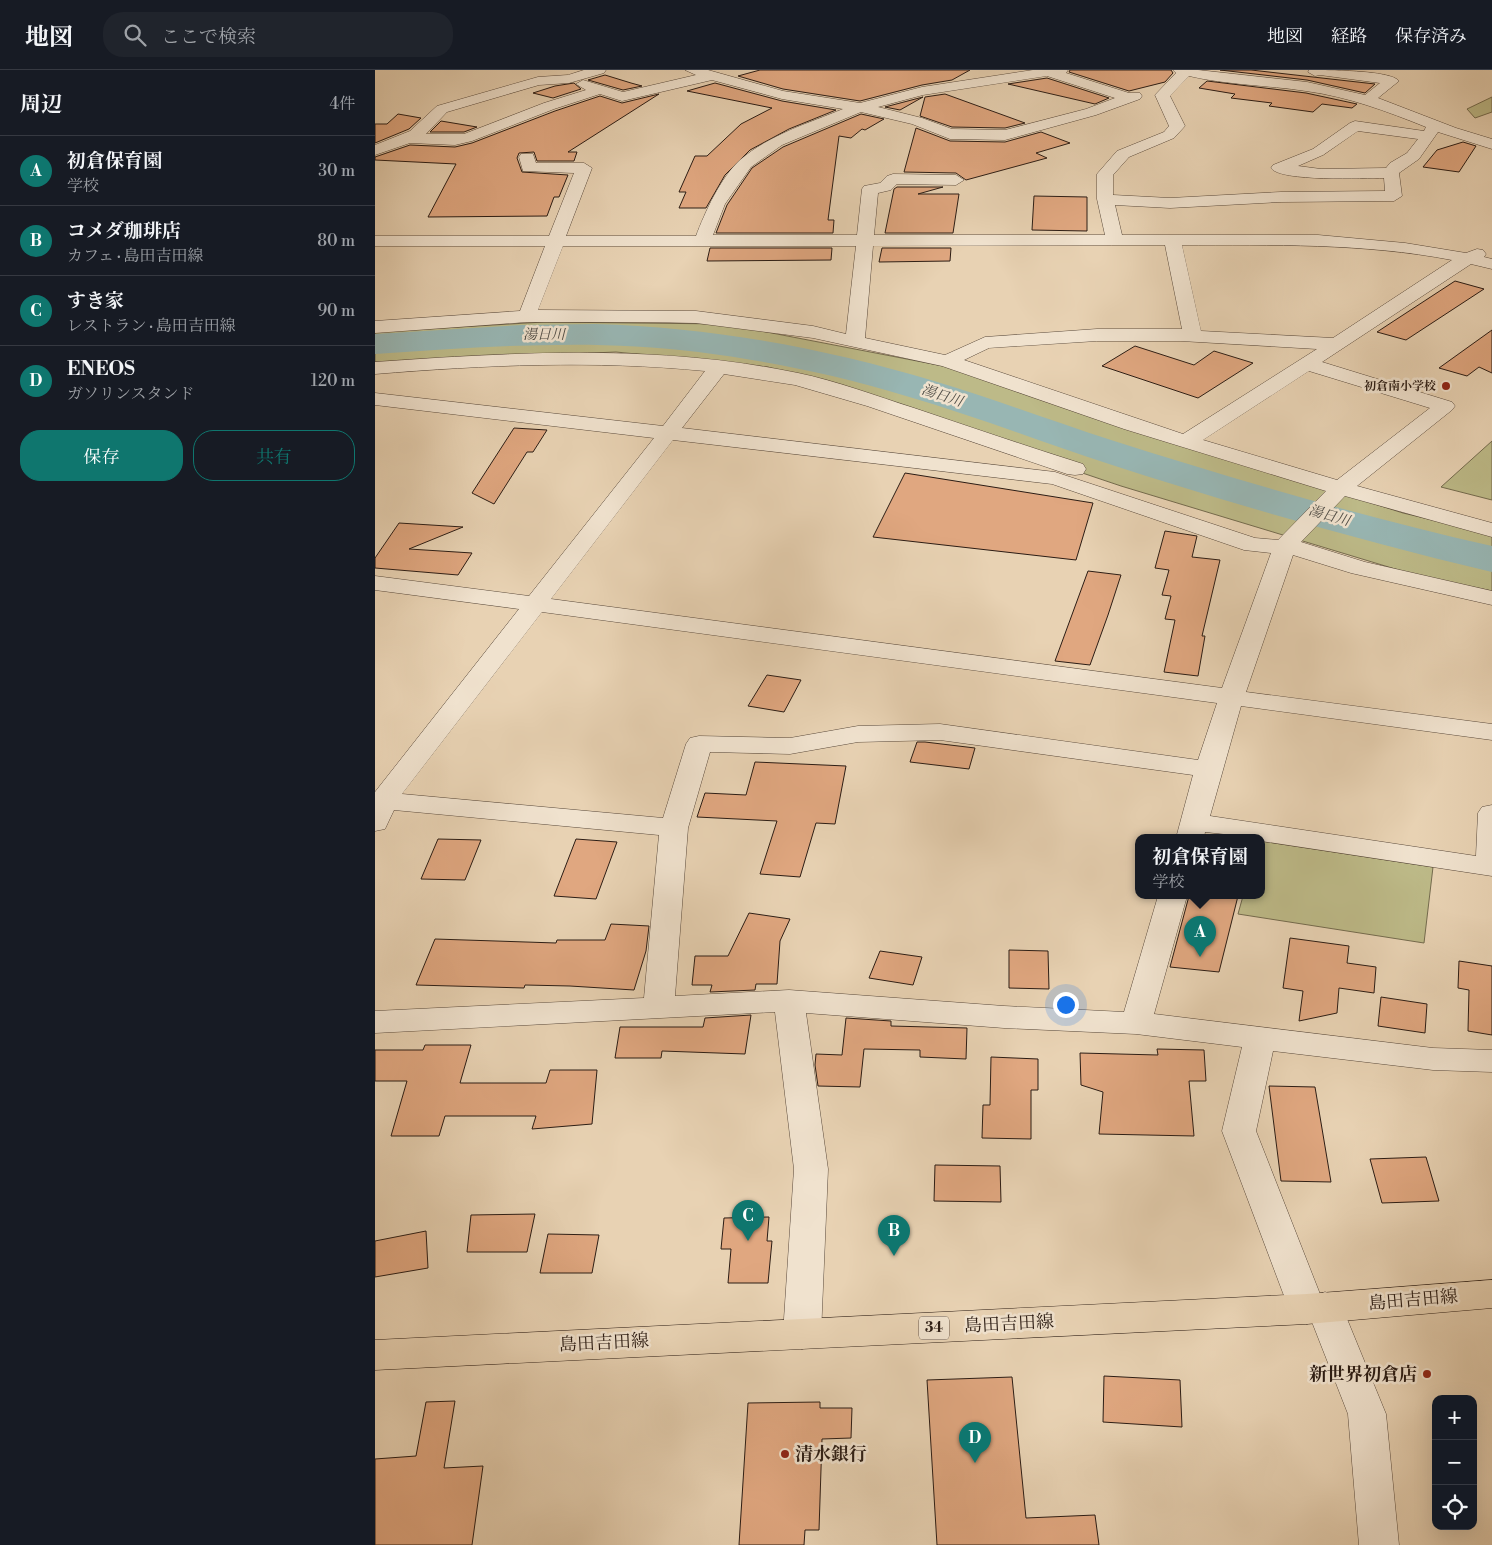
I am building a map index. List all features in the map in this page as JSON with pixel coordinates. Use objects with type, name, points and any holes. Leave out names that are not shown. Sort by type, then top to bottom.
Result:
[{"type":"main road","name":"島田吉田線","points":[[375,1354],[1316,1308],[1492,1294]]},
{"type":"street","points":[[375,150],[405,138],[426,126],[434,114],[441,109],[537,81],[569,79],[599,70]]},
{"type":"street","points":[[692,70],[782,95],[860,107],[917,121],[950,134],[976,136],[1005,134],[1030,129],[1091,112],[1129,98],[1147,94],[1162,95]]},
{"type":"street","points":[[569,79],[622,97],[737,70]]},
{"type":"street","points":[[1309,88],[1316,70],[1392,81],[1365,99],[1351,102],[1346,107]]},
{"type":"street","points":[[701,241],[717,204],[745,164],[777,142],[860,107],[922,91],[1056,71],[1129,98]]},
{"type":"street","points":[[1162,95],[1183,71],[1207,72],[1365,99],[1431,131]]},
{"type":"street","points":[[405,138],[467,138],[549,106],[599,90]]},
{"type":"street","points":[[1115,240],[1105,199],[1105,174],[1123,154],[1169,135],[1177,126],[1162,95]]},
{"type":"street","points":[[1333,121],[1355,126],[1431,131],[1492,144]]},
{"type":"street","points":[[1355,126],[1318,152],[1279,168],[1330,174],[1391,173]]},
{"type":"street","points":[[1105,199],[1170,203],[1281,197],[1394,196],[1391,173],[1395,166],[1413,156],[1431,131]]},
{"type":"street","points":[[527,157],[529,168],[585,168],[527,316]]},
{"type":"street","points":[[855,342],[870,189],[885,186],[893,179],[956,180]]},
{"type":"street","points":[[1172,240],[1193,336]]},
{"type":"street","points":[[375,241],[1318,240],[1379,244],[1468,258],[1492,264]]},
{"type":"street","points":[[1187,441],[1468,258],[1492,248]]},
{"type":"street","points":[[375,327],[527,316],[696,317],[813,332],[947,361],[1131,425],[1187,441],[1339,491],[1492,530]]},
{"type":"street","points":[[947,361],[985,343],[1097,335],[1193,336],[1334,344]]},
{"type":"street","points":[[375,368],[469,361],[640,359],[719,367],[797,379],[875,402],[1102,478],[1359,568],[1492,598]]},
{"type":"street","points":[[1224,834],[1192,830],[1208,769],[1231,698],[1288,544],[1339,491],[1445,406],[1307,364]]},
{"type":"street","points":[[378,808],[533,605],[719,367]]},
{"type":"street","points":[[375,399],[1055,478],[1252,545],[1288,544]]},
{"type":"street","points":[[375,583],[1492,732]]},
{"type":"street","points":[[659,1008],[674,828],[699,744],[790,746],[858,734],[940,732],[1208,769]]},
{"type":"street","points":[[378,808],[674,828]]},
{"type":"street","points":[[1265,839],[1491,867],[1492,813]]},
{"type":"street","points":[[1136,1023],[1172,899]]},
{"type":"street","points":[[789,1001],[811,1169],[802,1334]]},
{"type":"street","points":[[375,1022],[789,1001],[1004,1017],[1136,1023],[1259,1040],[1433,1059],[1492,1061]]},
{"type":"street","points":[[1259,1040],[1239,1131],[1316,1308],[1367,1414],[1379,1545]]},
{"type":"shaded area","points":[[1492,97],[1492,112],[1475,118],[1467,109]]},
{"type":"shaded area","points":[[544,322],[725,324],[943,366],[1403,513],[1492,534],[1492,591],[1415,575],[1121,486],[768,367],[616,352],[375,362],[375,332]]},
{"type":"shaded area","points":[[1492,441],[1492,500],[1441,487]]},
{"type":"shaded area","points":[[1265,842],[1433,867],[1424,943],[1238,914],[1242,899],[1265,899]]},
{"type":"building","points":[[760,70],[970,70],[952,80],[922,85],[860,101],[783,89],[738,76]]},
{"type":"building","points":[[1070,70],[1171,70],[1173,73],[1165,82],[1129,91],[1069,72]]},
{"type":"building","points":[[1220,70],[1251,70],[1375,84],[1365,93],[1307,80]]},
{"type":"building","points":[[605,75],[642,86],[623,90],[588,80]]},
{"type":"building","points":[[1047,78],[1109,98],[1095,104],[1008,84]]},
{"type":"building","points":[[1207,81],[1306,93],[1357,104],[1352,108],[1322,104],[1313,112],[1269,106],[1272,103],[1231,98],[1235,94],[1199,88]]},
{"type":"building","points":[[574,83],[581,89],[553,98],[533,93],[555,86]]},
{"type":"building","points":[[715,83],[782,101],[836,110],[789,129],[750,150],[725,175],[706,208],[679,208],[686,192],[679,192],[695,156],[707,156],[741,124],[772,108],[687,91]]},
{"type":"building","points":[[659,94],[568,152],[577,152],[574,161],[537,161],[534,152],[519,153],[517,158],[522,172],[568,175],[559,197],[554,197],[547,216],[428,217],[456,164],[375,160],[375,157],[410,145],[455,147],[472,143],[600,96],[622,103]]},
{"type":"building","points":[[945,94],[1025,123],[1005,128],[952,127],[920,116],[925,97]]},
{"type":"building","points":[[923,97],[900,110],[885,107]]},
{"type":"building","points":[[398,114],[421,118],[409,129],[375,143],[375,124],[387,124]]},
{"type":"building","points":[[861,114],[884,119],[865,130],[862,129],[851,138],[839,136],[828,220],[834,220],[833,233],[716,233],[727,205],[752,168],[783,147]]},
{"type":"building","points":[[441,121],[477,127],[464,132],[430,132]]},
{"type":"building","points":[[916,128],[950,141],[1005,142],[1041,132],[1070,143],[1036,153],[1047,158],[966,180],[956,173],[904,172]]},
{"type":"building","points":[[1463,142],[1476,146],[1459,172],[1423,167],[1437,150]]},
{"type":"building","points":[[897,187],[943,187],[918,194],[959,194],[953,233],[885,233],[894,189]]},
{"type":"building","points":[[1034,196],[1087,197],[1087,231],[1032,230]]},
{"type":"building","points":[[710,248],[832,248],[831,260],[707,261]]},
{"type":"building","points":[[882,248],[951,248],[950,261],[879,262]]},
{"type":"building","points":[[1455,281],[1484,289],[1406,340],[1377,332]]},
{"type":"building","points":[[1492,330],[1492,373],[1479,367],[1467,376],[1439,368]]},
{"type":"building","points":[[1135,346],[1194,365],[1214,351],[1253,363],[1198,398],[1102,366]]},
{"type":"building","points":[[514,428],[547,430],[533,452],[527,452],[494,504],[472,493]]},
{"type":"building","points":[[905,473],[1093,503],[1076,560],[873,537]]},
{"type":"building","points":[[399,523],[463,527],[409,549],[472,553],[458,575],[375,568],[375,558]]},
{"type":"building","points":[[1165,531],[1197,536],[1192,557],[1220,560],[1202,636],[1205,636],[1198,676],[1164,672],[1175,620],[1165,619],[1171,596],[1162,595],[1169,570],[1155,568]]},
{"type":"building","points":[[1088,571],[1121,575],[1090,665],[1055,661]]},
{"type":"building","points":[[767,675],[801,680],[784,712],[748,706]]},
{"type":"building","points":[[917,742],[975,748],[969,769],[910,762]]},
{"type":"building","points":[[755,762],[846,766],[835,824],[816,823],[800,877],[760,874],[777,821],[697,817],[705,793],[746,795]]},
{"type":"building","points":[[438,839],[481,840],[465,880],[421,879]]},
{"type":"building","points":[[576,839],[617,842],[596,899],[554,896]]},
{"type":"building","points":[[1188,899],[1237,899],[1219,972],[1170,967]]},
{"type":"building","points":[[749,913],[790,919],[780,941],[777,984],[756,984],[755,990],[710,992],[712,985],[692,985],[695,956],[728,956]]},
{"type":"building","points":[[611,924],[649,926],[646,951],[634,990],[570,986],[525,985],[524,988],[416,985],[435,939],[556,943],[557,940],[605,940]]},
{"type":"building","points":[[1290,938],[1349,946],[1347,963],[1376,967],[1374,993],[1339,988],[1337,1013],[1299,1021],[1303,991],[1283,988]]},
{"type":"building","points":[[1009,950],[1048,951],[1049,989],[1009,988]]},
{"type":"building","points":[[880,951],[922,957],[913,985],[869,978]]},
{"type":"building","points":[[1459,961],[1492,966],[1492,1035],[1468,1031],[1469,990],[1458,988]]},
{"type":"building","points":[[1381,997],[1427,1004],[1425,1033],[1378,1026]]},
{"type":"building","points":[[751,1015],[745,1054],[662,1051],[661,1058],[615,1058],[620,1027],[703,1027],[705,1018]]},
{"type":"building","points":[[846,1018],[891,1021],[891,1026],[967,1028],[966,1059],[920,1057],[920,1050],[864,1049],[860,1087],[818,1086],[815,1065],[816,1054],[842,1055]]},
{"type":"building","points":[[425,1045],[471,1045],[460,1083],[546,1083],[550,1070],[597,1070],[592,1124],[532,1129],[536,1116],[445,1116],[439,1136],[391,1136],[407,1081],[375,1081],[375,1050],[423,1050]]},
{"type":"building","points":[[1157,1049],[1204,1050],[1206,1081],[1189,1081],[1194,1136],[1099,1134],[1103,1092],[1081,1085],[1080,1053],[1158,1055]]},
{"type":"building","points":[[991,1057],[1038,1059],[1038,1090],[1031,1090],[1031,1139],[982,1138],[983,1105],[990,1105]]},
{"type":"building","points":[[1269,1086],[1315,1087],[1331,1182],[1281,1181]]},
{"type":"building","points":[[1426,1157],[1439,1201],[1382,1203],[1370,1159]]},
{"type":"building","points":[[935,1165],[1000,1166],[1001,1202],[934,1201]]},
{"type":"building","points":[[535,1214],[527,1252],[467,1252],[471,1215]]},
{"type":"building","points":[[769,1217],[767,1241],[772,1241],[768,1283],[728,1283],[731,1249],[721,1249],[724,1218]]},
{"type":"building","points":[[426,1231],[428,1268],[375,1277],[375,1241]]},
{"type":"building","points":[[548,1234],[599,1235],[592,1273],[540,1273]]},
{"type":"building","points":[[1104,1376],[1180,1380],[1182,1427],[1103,1422]]},
{"type":"building","points":[[1012,1377],[1026,1518],[1095,1515],[1099,1545],[937,1545],[927,1380]]},
{"type":"building","points":[[455,1401],[444,1468],[483,1466],[472,1545],[375,1545],[375,1459],[416,1456],[426,1402]]},
{"type":"building","points":[[820,1402],[820,1408],[852,1408],[851,1438],[822,1439],[819,1530],[805,1530],[804,1545],[739,1545],[748,1403]]},
{"type":"waterway","name":"湯日川","points":[[375,344],[522,335],[595,334],[669,338],[783,355],[920,388],[1092,446],[1241,493],[1391,535],[1492,559]]},
{"type":"place","name":"初倉南小学校","points":[[1446,386]]},
{"type":"place","name":"初倉保育園","points":[[1200,957]]},
{"type":"place","name":"すき家","points":[[748,1241]]},
{"type":"place","name":"コメダ珈琲店","points":[[894,1256]]},
{"type":"place","name":"新世界初倉店","points":[[1427,1374]]},
{"type":"place","name":"清水銀行","points":[[785,1454]]},
{"type":"place","name":"ENEOS","points":[[975,1463]]}]
